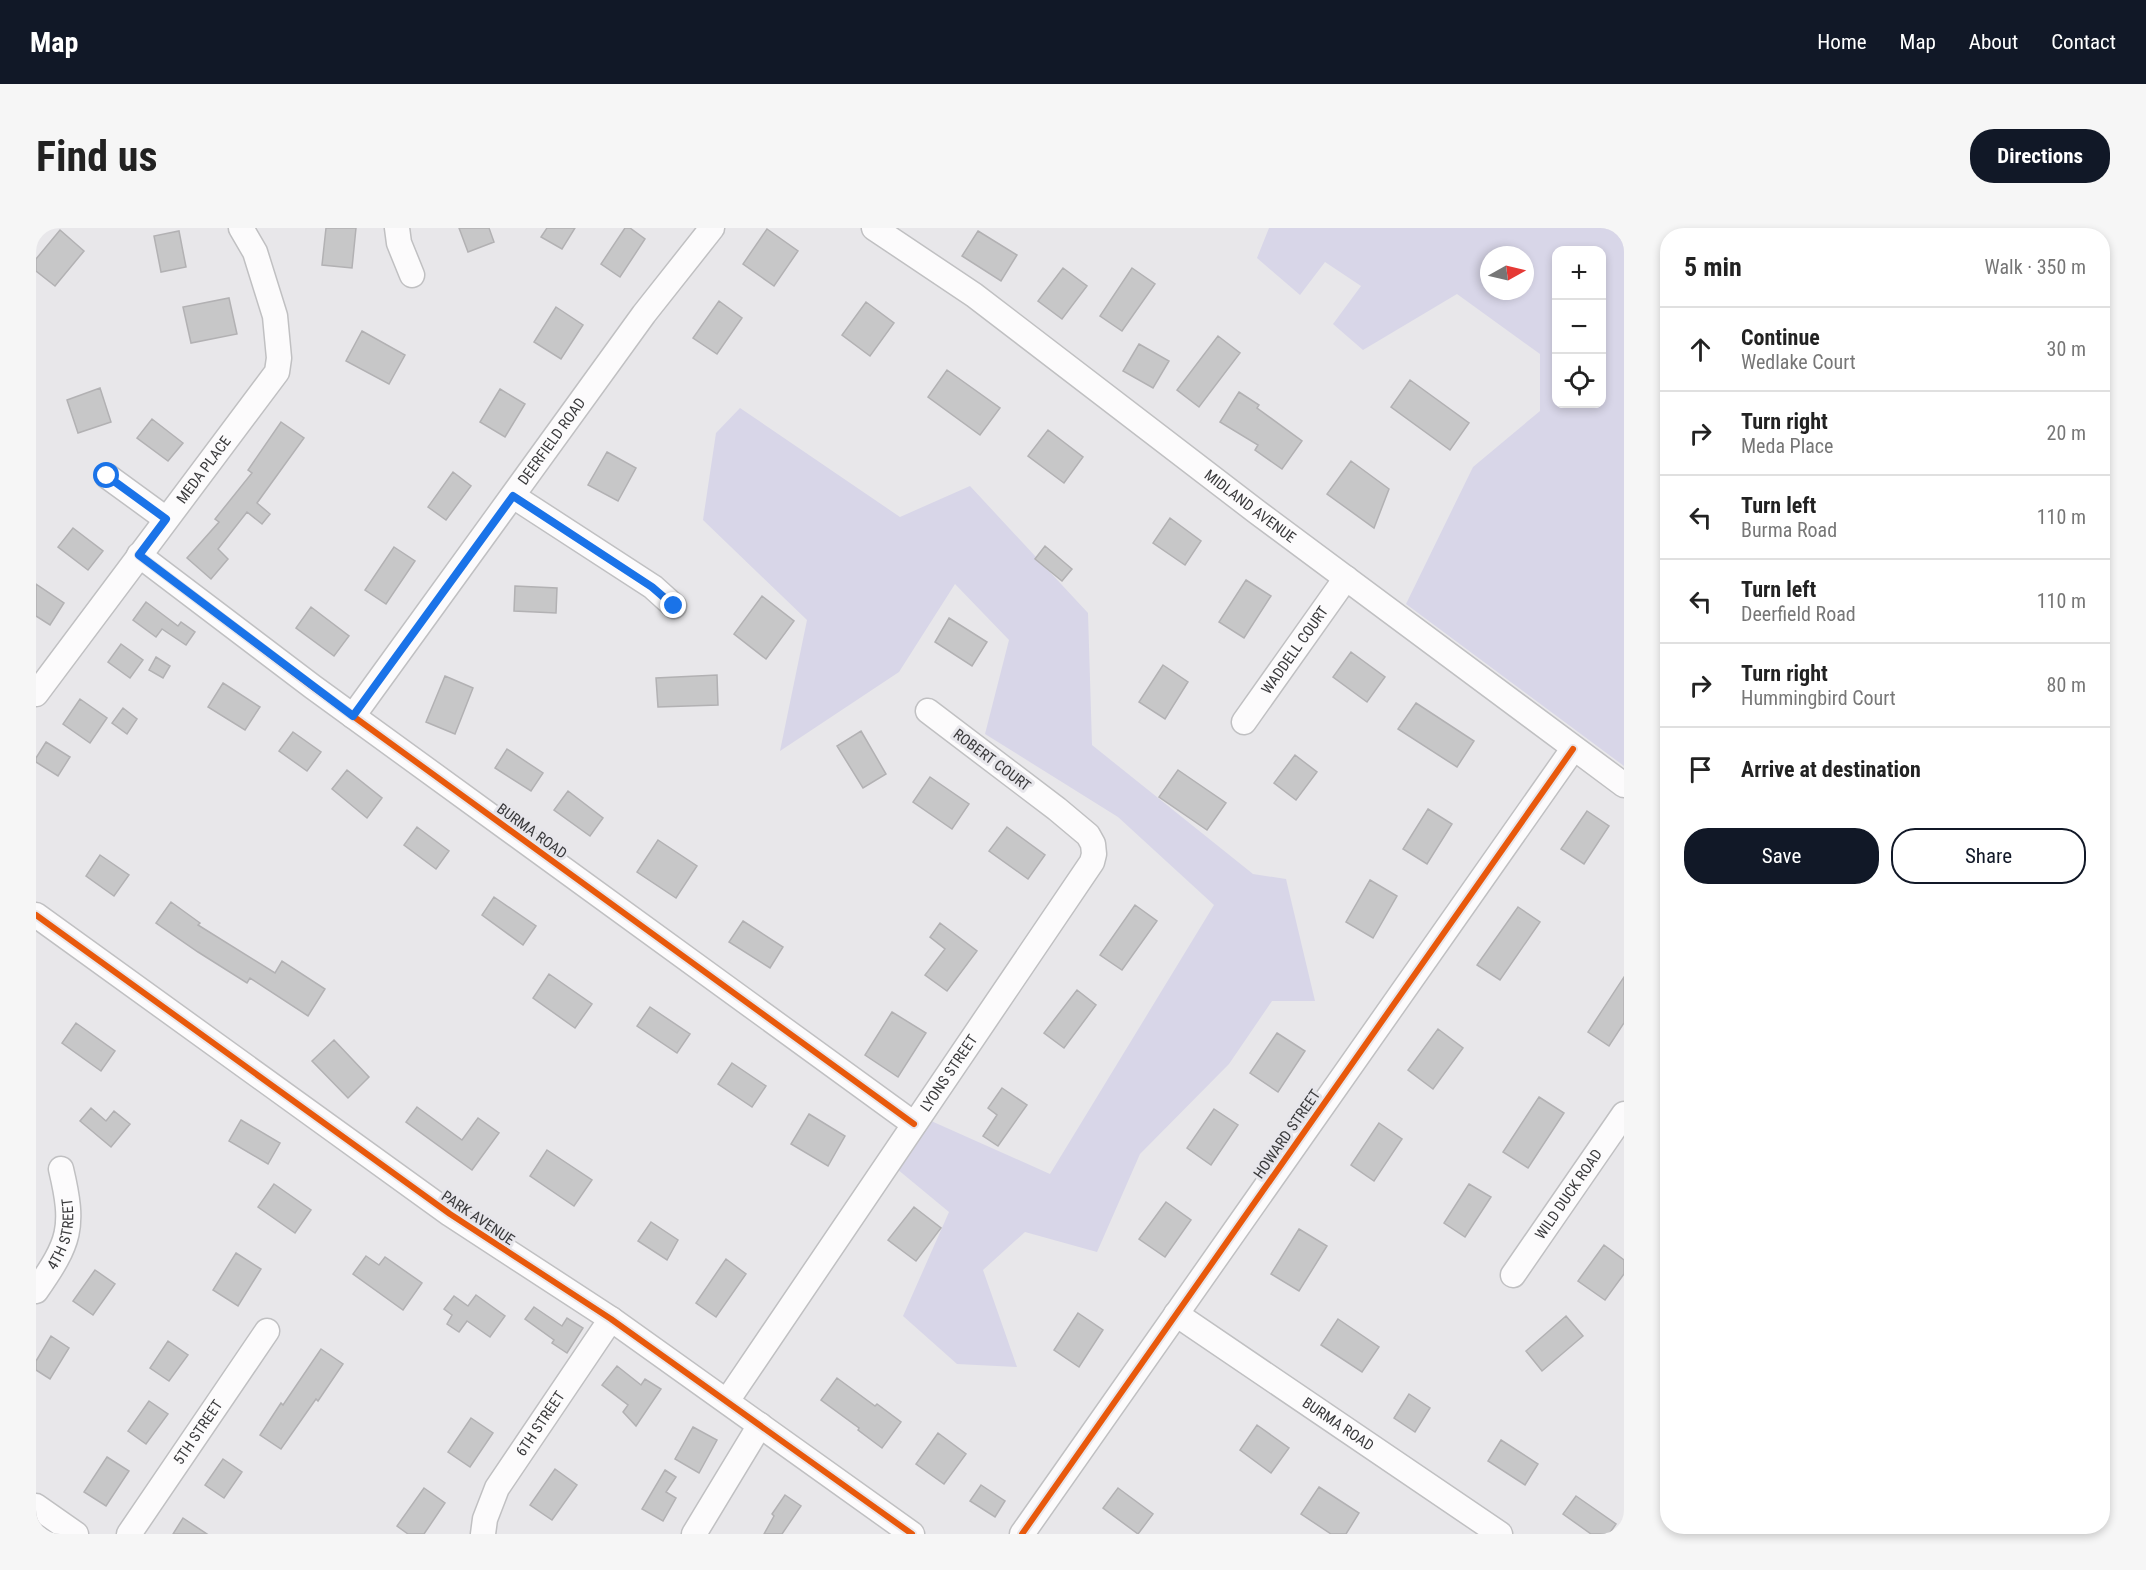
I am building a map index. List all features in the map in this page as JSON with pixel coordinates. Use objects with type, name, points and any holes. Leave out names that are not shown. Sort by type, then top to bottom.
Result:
[{"type":"street","name":"MEDA PLACE","points":[[38,687],[277,372],[279,358],[275,316],[255,252],[241,228]]},
{"type":"street","points":[[397,228],[399,243],[412,275]]},
{"type":"street","name":"DEERFIELD ROAD","points":[[353,716],[644,314],[712,228]]},
{"type":"street","name":"MIDLAND AVENUE","points":[[874,228],[974,295],[1257,512],[1624,785]]},
{"type":"street","points":[[107,476],[166,519]]},
{"type":"street","points":[[513,496],[652,587],[674,606]]},
{"type":"street","name":"BURMA ROAD","points":[[139,555],[353,716],[914,1124]]},
{"type":"street","name":"WADDELL COURT","points":[[1244,722],[1346,578]]},
{"type":"street","name":"ROBERT COURT","points":[[928,711],[1057,809]]},
{"type":"street","name":"HOWARD STREET","points":[[1022,1534],[1573,749]]},
{"type":"street","name":"LYONS STREET","points":[[727,1401],[1092,862],[1093,844],[1088,835],[1057,809]]},
{"type":"street","name":"PARK AVENUE","points":[[36,915],[450,1214],[611,1319],[912,1534]]},
{"type":"street","name":"WILD DUCK ROAD","points":[[1513,1275],[1624,1114]]},
{"type":"street","name":"4TH STREET","points":[[36,1291],[57,1261],[66,1243],[69,1221],[66,1189],[61,1169]]},
{"type":"street","name":"BURMA ROAD","points":[[1176,1314],[1500,1534]]},
{"type":"street","name":"6TH STREET","points":[[483,1534],[485,1519],[497,1488],[611,1319]]},
{"type":"street","name":"5TH STREET","points":[[129,1534],[267,1331]]},
{"type":"street","points":[[694,1534],[760,1425]]},
{"type":"street","points":[[36,1506],[76,1534]]},
{"type":"shaded area","points":[[1269,228],[1624,228],[1624,766],[1406,604],[1473,467],[1540,411],[1540,354],[1457,294],[1363,350],[1333,324],[1361,286],[1325,262],[1300,295],[1257,258]]},
{"type":"shaded area","points":[[740,408],[900,517],[970,486],[1088,613],[1092,745],[1253,874],[1286,879],[1315,1001],[1272,1001],[1229,1064],[1140,1154],[1097,1252],[1025,1232],[983,1270],[1017,1367],[957,1364],[903,1316],[949,1212],[891,1164],[920,1116],[1050,1174],[1214,905],[1118,817],[985,734],[1009,640],[955,584],[899,672],[780,751],[807,620],[703,520],[716,433]]},
{"type":"building","points":[[326,228],[356,228],[352,268],[322,265]]},
{"type":"building","points":[[459,228],[489,228],[494,242],[468,252]]},
{"type":"building","points":[[547,228],[575,228],[562,249],[541,237]]},
{"type":"building","points":[[625,228],[630,228],[645,239],[620,277],[601,264]]},
{"type":"building","points":[[767,229],[798,251],[774,286],[743,264]]},
{"type":"building","points":[[60,230],[84,251],[55,286],[36,271],[36,259]]},
{"type":"building","points":[[179,231],[186,267],[161,272],[154,236]]},
{"type":"building","points":[[978,231],[1017,255],[1001,281],[962,256]]},
{"type":"building","points":[[1063,268],[1087,286],[1062,319],[1038,301]]},
{"type":"building","points":[[1132,268],[1155,284],[1122,331],[1100,316]]},
{"type":"building","points":[[229,298],[237,334],[191,343],[183,307]]},
{"type":"building","points":[[719,301],[742,318],[717,354],[693,338]]},
{"type":"building","points":[[866,302],[894,323],[870,356],[842,335]]},
{"type":"building","points":[[556,307],[583,325],[561,359],[534,342]]},
{"type":"building","points":[[362,331],[405,355],[389,384],[346,361]]},
{"type":"building","points":[[1218,336],[1240,353],[1199,407],[1177,390]]},
{"type":"building","points":[[1139,344],[1169,361],[1153,388],[1123,371]]},
{"type":"building","points":[[947,370],[1000,408],[980,435],[928,397]]},
{"type":"building","points":[[1410,380],[1469,423],[1450,450],[1391,407]]},
{"type":"building","points":[[100,388],[111,422],[78,433],[67,400]]},
{"type":"building","points":[[500,389],[525,404],[505,437],[480,422]]},
{"type":"building","points":[[1239,392],[1259,405],[1257,408],[1302,441],[1282,469],[1255,450],[1258,445],[1220,422]]},
{"type":"building","points":[[152,419],[183,443],[168,461],[137,438]]},
{"type":"building","points":[[281,422],[304,438],[257,503],[270,514],[262,524],[247,512],[218,549],[228,559],[211,579],[187,558],[219,522],[215,519],[252,473],[248,470]]},
{"type":"building","points":[[1048,430],[1083,457],[1064,483],[1028,456]]},
{"type":"building","points":[[607,452],[636,468],[618,501],[588,485]]},
{"type":"building","points":[[1351,461],[1389,489],[1374,528],[1327,494]]},
{"type":"building","points":[[453,472],[471,486],[446,520],[428,507]]},
{"type":"building","points":[[1170,518],[1201,541],[1185,565],[1153,543]]},
{"type":"building","points":[[73,528],[103,551],[88,570],[58,547]]},
{"type":"building","points":[[1045,546],[1072,569],[1062,581],[1035,559]]},
{"type":"building","points":[[394,547],[415,561],[386,604],[365,590]]},
{"type":"building","points":[[1246,580],[1271,596],[1244,638],[1219,622]]},
{"type":"building","points":[[36,584],[64,603],[50,625],[36,616]]},
{"type":"building","points":[[515,586],[557,588],[556,613],[514,611]]},
{"type":"building","points":[[762,596],[794,621],[766,659],[734,634]]},
{"type":"building","points":[[146,602],[178,626],[181,622],[195,632],[186,645],[162,629],[156,637],[133,620]]},
{"type":"building","points":[[311,607],[349,636],[334,656],[296,628]]},
{"type":"building","points":[[949,618],[987,642],[972,666],[935,642]]},
{"type":"building","points":[[121,644],[143,660],[130,678],[108,662]]},
{"type":"building","points":[[1351,652],[1385,677],[1367,702],[1333,677]]},
{"type":"building","points":[[156,657],[170,666],[163,678],[149,670]]},
{"type":"building","points":[[1163,665],[1188,682],[1165,719],[1139,702]]},
{"type":"building","points":[[717,675],[718,705],[658,707],[656,678]]},
{"type":"building","points":[[445,676],[473,688],[455,734],[426,722]]},
{"type":"building","points":[[223,683],[260,707],[245,730],[208,707]]},
{"type":"building","points":[[80,699],[107,718],[90,743],[63,724]]},
{"type":"building","points":[[1416,703],[1474,741],[1457,767],[1398,729]]},
{"type":"building","points":[[123,708],[137,719],[127,734],[112,723]]},
{"type":"building","points":[[861,731],[886,774],[863,788],[837,746]]},
{"type":"building","points":[[293,732],[321,752],[307,771],[279,751]]},
{"type":"building","points":[[46,742],[70,757],[58,776],[36,762]]},
{"type":"building","points":[[507,749],[543,773],[531,791],[495,768]]},
{"type":"building","points":[[1295,755],[1317,772],[1296,800],[1274,783]]},
{"type":"building","points":[[347,770],[382,798],[367,818],[332,789]]},
{"type":"building","points":[[1178,770],[1226,803],[1207,830],[1159,797]]},
{"type":"building","points":[[930,777],[969,804],[952,829],[913,802]]},
{"type":"building","points":[[568,791],[603,818],[590,836],[554,810]]},
{"type":"building","points":[[1428,809],[1452,824],[1427,864],[1403,849]]},
{"type":"building","points":[[1587,811],[1609,826],[1584,864],[1561,849]]},
{"type":"building","points":[[417,827],[449,851],[436,869],[404,845]]},
{"type":"building","points":[[1007,827],[1045,855],[1028,879],[989,851]]},
{"type":"building","points":[[658,840],[697,866],[676,898],[637,872]]},
{"type":"building","points":[[100,855],[129,875],[114,896],[86,876]]},
{"type":"building","points":[[1370,880],[1397,896],[1373,938],[1346,922]]},
{"type":"building","points":[[494,897],[536,926],[523,945],[482,915]]},
{"type":"building","points":[[171,902],[200,923],[198,925],[275,973],[282,961],[325,989],[308,1016],[250,978],[247,983],[156,923]]},
{"type":"building","points":[[1135,905],[1157,921],[1122,970],[1100,955]]},
{"type":"building","points":[[1518,907],[1540,922],[1500,980],[1477,965]]},
{"type":"building","points":[[743,921],[783,947],[770,968],[729,942]]},
{"type":"building","points":[[940,923],[977,951],[947,991],[925,975],[945,949],[930,937]]},
{"type":"building","points":[[549,974],[592,1004],[575,1028],[533,998]]},
{"type":"building","points":[[1624,977],[1624,1023],[1609,1046],[1588,1032]]},
{"type":"building","points":[[1077,990],[1096,1005],[1064,1048],[1044,1033]]},
{"type":"building","points":[[650,1007],[690,1034],[677,1053],[637,1026]]},
{"type":"building","points":[[892,1012],[926,1033],[898,1077],[865,1055]]},
{"type":"building","points":[[76,1023],[115,1051],[101,1071],[62,1043]]},
{"type":"building","points":[[1438,1029],[1463,1048],[1433,1089],[1408,1070]]},
{"type":"building","points":[[1277,1033],[1305,1051],[1278,1092],[1250,1073]]},
{"type":"building","points":[[334,1040],[369,1077],[348,1098],[312,1061]]},
{"type":"building","points":[[732,1063],[766,1086],[752,1107],[718,1084]]},
{"type":"building","points":[[1002,1088],[1027,1105],[998,1146],[983,1136],[997,1115],[988,1108]]},
{"type":"building","points":[[1539,1097],[1564,1113],[1528,1168],[1503,1152]]},
{"type":"building","points":[[417,1107],[462,1140],[478,1118],[499,1133],[472,1170],[406,1122]]},
{"type":"building","points":[[91,1108],[106,1121],[114,1111],[130,1124],[111,1147],[80,1121]]},
{"type":"building","points":[[1214,1109],[1238,1125],[1211,1165],[1187,1148]]},
{"type":"building","points":[[809,1114],[845,1136],[828,1166],[791,1144]]},
{"type":"building","points":[[241,1120],[280,1143],[268,1164],[229,1141]]},
{"type":"building","points":[[1379,1123],[1402,1139],[1374,1181],[1351,1165]]},
{"type":"building","points":[[547,1150],[592,1180],[574,1206],[530,1176]]},
{"type":"building","points":[[274,1184],[311,1210],[295,1233],[258,1207]]},
{"type":"building","points":[[1469,1184],[1491,1197],[1465,1237],[1444,1223]]},
{"type":"building","points":[[1166,1202],[1191,1220],[1165,1257],[1139,1239]]},
{"type":"building","points":[[914,1207],[941,1228],[916,1261],[888,1240]]},
{"type":"building","points":[[651,1222],[678,1240],[667,1260],[638,1241]]},
{"type":"building","points":[[1299,1229],[1327,1246],[1299,1291],[1271,1274]]},
{"type":"building","points":[[1604,1245],[1624,1260],[1624,1274],[1605,1300],[1578,1281]]},
{"type":"building","points":[[236,1253],[261,1269],[238,1306],[213,1290]]},
{"type":"building","points":[[366,1256],[379,1265],[385,1257],[422,1283],[403,1310],[353,1274]]},
{"type":"building","points":[[726,1259],[746,1274],[716,1317],[696,1303]]},
{"type":"building","points":[[95,1270],[115,1284],[93,1315],[73,1301]]},
{"type":"building","points":[[476,1295],[505,1316],[490,1337],[467,1321],[459,1332],[447,1324],[452,1315],[444,1309],[454,1296],[468,1306]]},
{"type":"building","points":[[534,1307],[562,1326],[567,1318],[583,1328],[567,1353],[552,1343],[554,1340],[525,1319]]},
{"type":"building","points":[[1078,1313],[1103,1330],[1079,1367],[1054,1350]]},
{"type":"building","points":[[1566,1316],[1583,1336],[1542,1371],[1526,1351]]},
{"type":"building","points":[[1338,1319],[1379,1347],[1362,1372],[1321,1345]]},
{"type":"building","points":[[51,1336],[69,1348],[50,1379],[36,1370],[36,1361]]},
{"type":"building","points":[[168,1341],[188,1355],[169,1381],[150,1368]]},
{"type":"building","points":[[321,1349],[343,1364],[281,1449],[260,1435]]},
{"type":"building","points":[[617,1366],[641,1385],[645,1379],[661,1389],[636,1426],[623,1412],[628,1405],[602,1385]]},
{"type":"building","points":[[837,1378],[901,1422],[882,1448],[821,1400]]},
{"type":"building","points":[[1409,1394],[1430,1408],[1415,1432],[1394,1418]]},
{"type":"building","points":[[149,1401],[168,1414],[146,1444],[128,1431]]},
{"type":"building","points":[[471,1418],[493,1433],[470,1467],[448,1452]]},
{"type":"building","points":[[1257,1425],[1289,1448],[1271,1473],[1240,1450]]},
{"type":"building","points":[[693,1427],[717,1440],[699,1473],[675,1459]]},
{"type":"building","points":[[938,1433],[966,1454],[944,1484],[916,1464]]},
{"type":"building","points":[[1501,1440],[1538,1464],[1525,1485],[1488,1461]]},
{"type":"building","points":[[107,1457],[129,1471],[106,1506],[84,1492]]},
{"type":"building","points":[[223,1459],[242,1472],[224,1498],[205,1485]]},
{"type":"building","points":[[555,1469],[577,1485],[552,1520],[530,1505]]},
{"type":"building","points":[[665,1470],[676,1477],[666,1492],[676,1498],[663,1521],[642,1509]]},
{"type":"building","points":[[981,1485],[1005,1501],[995,1517],[970,1501]]},
{"type":"building","points":[[1319,1487],[1359,1513],[1346,1534],[1331,1534],[1301,1514]]},
{"type":"building","points":[[424,1488],[445,1503],[424,1534],[408,1534],[397,1526]]},
{"type":"building","points":[[1118,1488],[1153,1514],[1138,1534],[1103,1508]]},
{"type":"building","points":[[785,1495],[801,1506],[782,1534],[764,1534],[774,1516],[772,1514]]},
{"type":"building","points":[[1576,1496],[1616,1524],[1609,1534],[1591,1534],[1563,1514]]},
{"type":"building","points":[[183,1518],[207,1534],[173,1534]]},
{"type":"cycle path","points":[[139,555],[313,687],[914,1124]]},
{"type":"cycle path","points":[[1022,1534],[1573,749]]},
{"type":"cycle path","points":[[36,915],[450,1214],[611,1319],[912,1534]]},
{"type":"route","points":[[107,476],[166,519],[139,555],[353,716],[513,496],[652,587],[674,606]]}]
